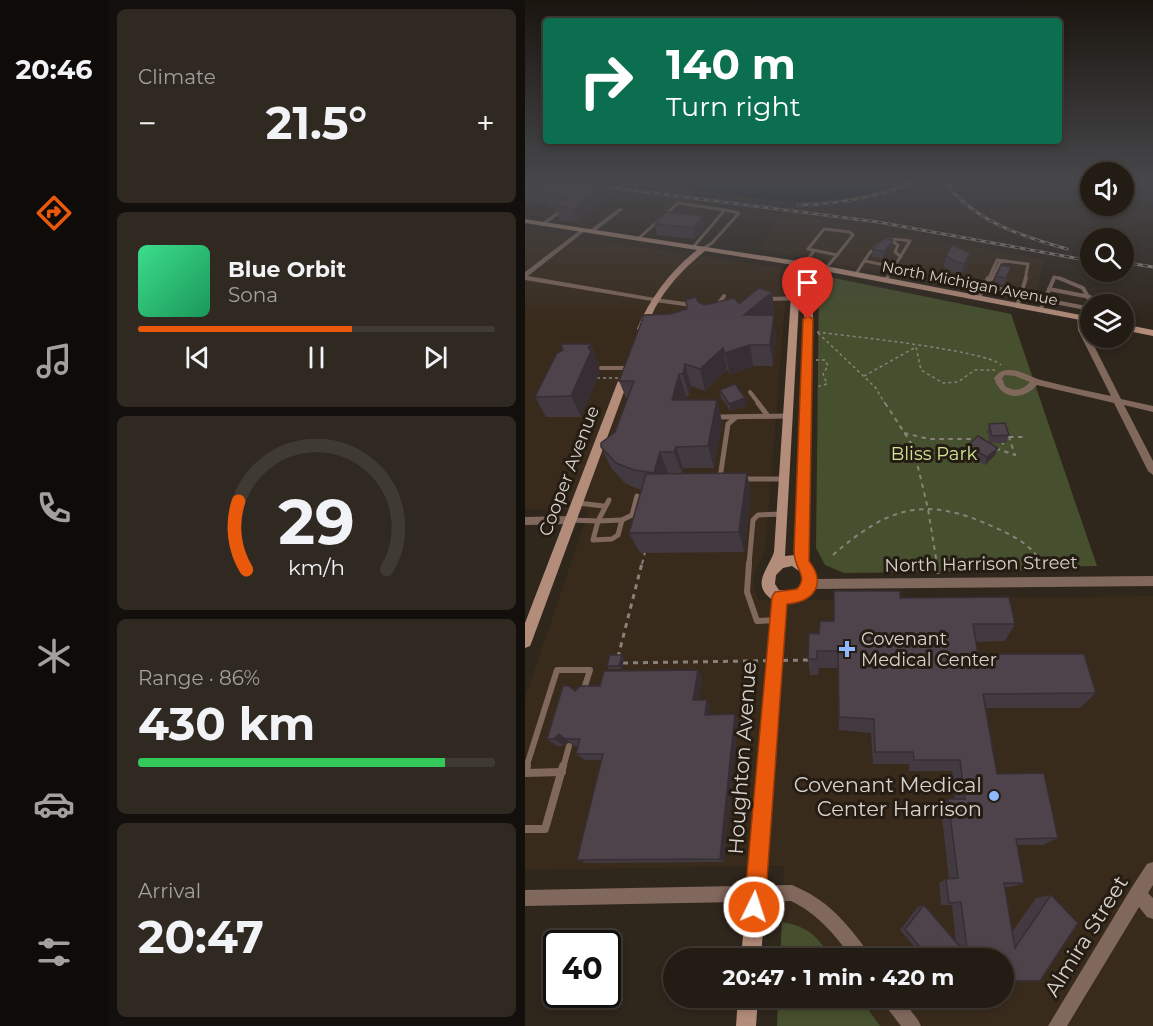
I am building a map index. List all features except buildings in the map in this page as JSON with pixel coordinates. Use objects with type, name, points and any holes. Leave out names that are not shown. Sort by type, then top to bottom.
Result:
[{"type":"street","name":"North Michigan Avenue","points":[[576,229],[804,264],[1080,318]]},
{"type":"street","points":[[525,277],[583,230]]},
{"type":"street","points":[[638,338],[655,300],[695,255],[699,247]]},
{"type":"street","points":[[776,565],[793,560],[801,563],[810,574],[810,584],[802,594],[780,597],[772,592],[767,579],[770,571],[776,565],[780,552],[795,298],[804,264]]},
{"type":"street","points":[[801,563],[809,298],[804,264]]},
{"type":"street","points":[[525,277],[655,300]]},
{"type":"street","points":[[1134,329],[1153,333]]},
{"type":"street","points":[[1091,348],[1153,471]]},
{"type":"street","name":"Cooper Avenue","points":[[525,641],[627,372]]},
{"type":"street","points":[[1034,383],[1153,409]]},
{"type":"street","points":[[525,521],[570,520]]},
{"type":"street","name":"North Harrison Street","points":[[810,584],[1153,581]]},
{"type":"street","name":"Houghton Avenue","points":[[751,948],[780,597]]},
{"type":"street","name":"Almira Street","points":[[1057,1026],[1153,870]]},
{"type":"street","points":[[525,898],[792,893],[812,902],[830,915],[855,948]]},
{"type":"street","points":[[1138,893],[1153,910]]},
{"type":"street","points":[[746,1026],[747,1008]]},
{"type":"street","points":[[898,1008],[912,1026]]},
{"type":"lane","points":[[639,238],[650,229]]},
{"type":"lane","points":[[699,247],[711,229]]},
{"type":"lane","points":[[699,247],[712,243],[725,229]]},
{"type":"lane","points":[[826,268],[837,255],[853,235],[850,232],[824,229],[808,248],[837,255]]},
{"type":"lane","points":[[856,274],[878,241],[885,238],[910,241],[886,280]]},
{"type":"lane","points":[[865,261],[869,260],[881,242],[887,240],[897,242],[899,245],[895,252],[901,257]]},
{"type":"lane","points":[[804,264],[814,251]]},
{"type":"lane","points":[[979,298],[999,259],[1028,264],[1017,306]]},
{"type":"lane","points":[[865,261],[894,267]]},
{"type":"lane","points":[[1040,310],[1054,277],[1078,283],[1087,294]]},
{"type":"lane","points":[[986,284],[1021,293]]},
{"type":"lane","points":[[1049,289],[1080,295]]},
{"type":"lane","points":[[716,308],[724,296]]},
{"type":"lane","points":[[759,300],[809,298]]},
{"type":"lane","points":[[655,300],[697,306]]},
{"type":"lane","points":[[1045,300],[1080,307]]},
{"type":"lane","points":[[674,309],[678,304]]},
{"type":"lane","points":[[709,307],[727,305]]},
{"type":"lane","points":[[601,368],[627,372]]},
{"type":"lane","points":[[750,392],[768,416]]},
{"type":"lane","points":[[711,409],[720,417],[788,416]]},
{"type":"lane","points":[[719,480],[727,424],[736,417]]},
{"type":"lane","points":[[738,479],[785,479]]},
{"type":"lane","points":[[708,480],[729,480]]},
{"type":"lane","points":[[570,520],[622,520],[632,515],[638,501],[637,496]]},
{"type":"lane","points":[[609,500],[603,506],[593,540],[612,539],[618,536],[622,520]]},
{"type":"lane","points":[[576,503],[603,506]]},
{"type":"lane","points":[[777,620],[757,621],[747,592],[753,520],[758,515],[782,514]]},
{"type":"lane","points":[[562,772],[525,772],[557,670],[590,669],[583,694]]},
{"type":"lane","points":[[525,829],[545,829],[569,746]]},
{"type":"path","points":[[938,574],[928,509],[913,446],[875,387],[817,332],[968,353],[996,360],[1007,370]]},
{"type":"path","points":[[916,347],[921,370],[943,383],[958,382],[975,370],[996,370]]},
{"type":"path","points":[[864,376],[916,347]]},
{"type":"path","points":[[816,360],[825,360],[828,366],[823,374],[827,384],[816,387]]},
{"type":"path","points":[[597,378],[627,372]]},
{"type":"path","points":[[904,433],[929,439],[976,439]]},
{"type":"path","points":[[998,448],[1015,455],[1009,437]]},
{"type":"path","points":[[994,450],[1009,437],[1024,437]]},
{"type":"path","points":[[833,555],[885,517],[928,509],[963,514],[988,522],[1039,556],[1044,569]]},
{"type":"path","points":[[647,542],[617,663],[819,659]]},
{"type":"shaded area","points":[[771,229],[872,229],[1044,259],[1034,302],[758,249]]},
{"type":"shaded area","name":"Covenant Medical Center","points":[[525,230],[788,269],[765,552],[754,575],[753,583],[759,600],[1153,596],[1153,1026],[777,1026],[778,1008],[1014,1008],[1014,948],[780,948],[784,866],[525,870],[525,698],[589,510],[525,509]]},
{"type":"green space","name":"Bliss Park","points":[[824,276],[1011,314],[1097,566],[1041,567],[1018,571],[844,573],[825,565],[816,548],[819,278]]},
{"type":"green space","points":[[782,922],[806,930],[824,948],[781,948]]},
{"type":"green space","points":[[778,1008],[867,1008],[880,1026],[777,1026]]},
{"type":"railway","points":[[916,229],[1080,259]]},
{"type":"railway","points":[[1008,229],[1032,239],[1067,249]]},
{"type":"railway","points":[[1134,264],[1153,267]]},
{"type":"place","name":"Covenant Medical Center","points":[[847,649]]},
{"type":"place","name":"Covenant Medical Center Harrison","points":[[994,796]]},
{"type":"route","points":[[754,907],[780,597],[802,594],[810,584],[810,574],[801,563],[808,319]]}]
